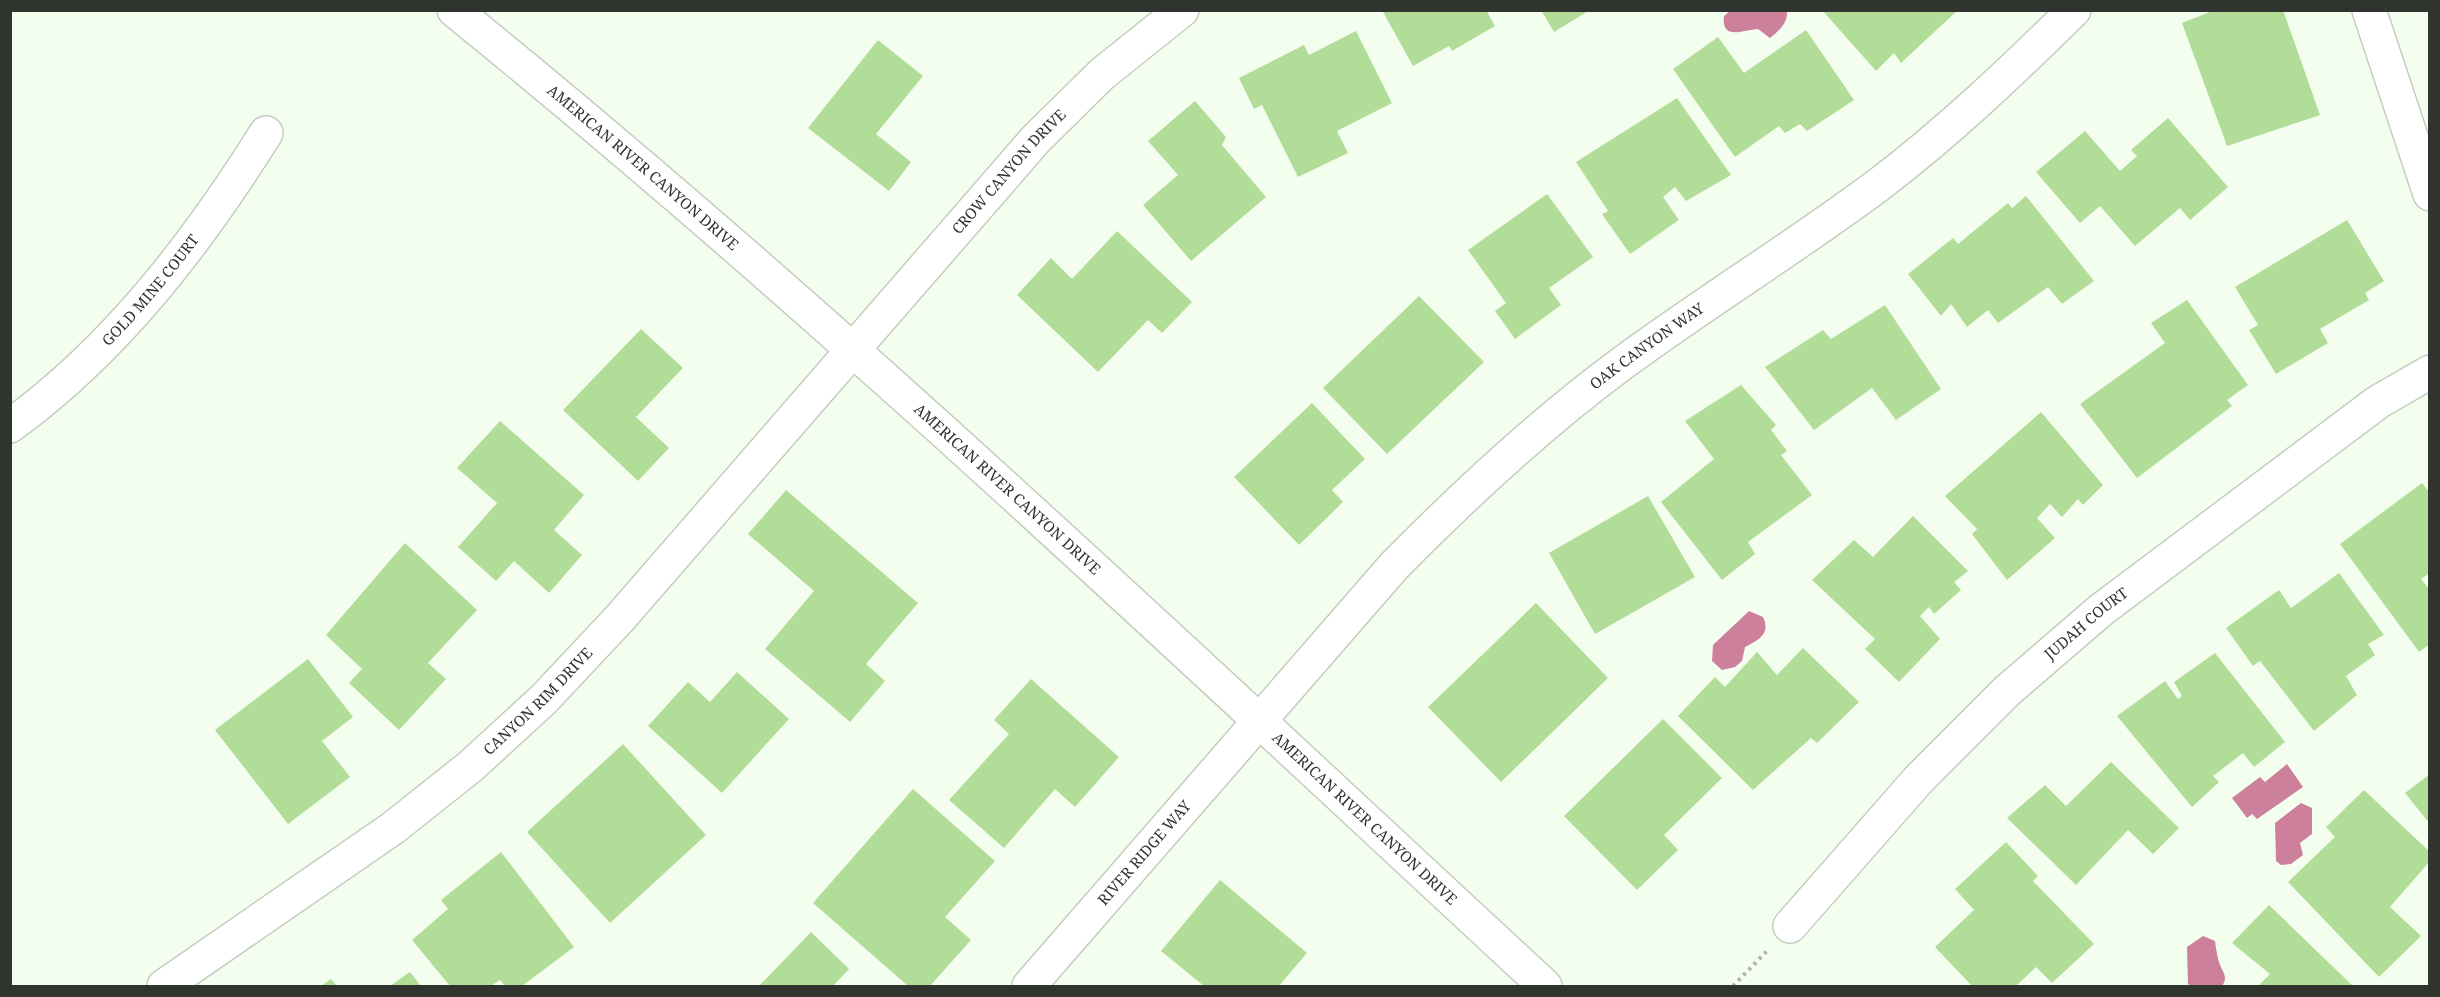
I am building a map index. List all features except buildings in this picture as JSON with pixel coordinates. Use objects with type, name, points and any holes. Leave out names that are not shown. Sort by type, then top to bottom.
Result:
[{"type":"street","name":"AMERICAN RIVER CANYON DRIVE","points":[[454,10],[854,349],[1545,987]]},
{"type":"street","name":"CROW CANYON DRIVE","points":[[854,349],[1036,140],[1102,74],[1182,10]]},
{"type":"street","name":"OAK CANYON WAY","points":[[1259,722],[1394,566],[1453,506],[1536,431],[1624,362],[1878,185],[1997,86],[2073,10]]},
{"type":"street","points":[[2369,10],[2430,194]]},
{"type":"street","name":"GOLD MINE COURT","points":[[10,426],[94,354],[165,279],[226,197],[266,133]]},
{"type":"street","name":"CANYON RIM DRIVE","points":[[164,987],[393,828],[471,766],[544,699],[620,618],[854,349]]},
{"type":"street","name":"JUDAH COURT","points":[[1790,926],[1918,779],[2007,691],[2130,589],[2378,402],[2430,372]]},
{"type":"street","name":"RIVER RIDGE WAY","points":[[1029,987],[1259,722]]},
{"type":"path","points":[[1733,987],[1790,926]]},
{"type":"shaded area","points":[[1730,11],[1787,11],[1787,15],[1777,33],[1770,38],[1758,29],[1734,32],[1726,29],[1724,16]]},
{"type":"shaded area","points":[[1749,611],[1763,617],[1765,632],[1759,639],[1745,647],[1742,661],[1735,667],[1722,670],[1712,661],[1713,645]]},
{"type":"shaded area","points":[[2287,764],[2303,787],[2257,819],[2252,814],[2247,818],[2232,798],[2260,777],[2265,782]]},
{"type":"shaded area","points":[[2301,803],[2312,808],[2312,834],[2300,843],[2303,855],[2291,864],[2281,865],[2276,861],[2275,823]]},
{"type":"shaded area","points":[[2203,936],[2215,941],[2218,960],[2225,977],[2222,986],[2191,986],[2188,984],[2187,947]]}]
